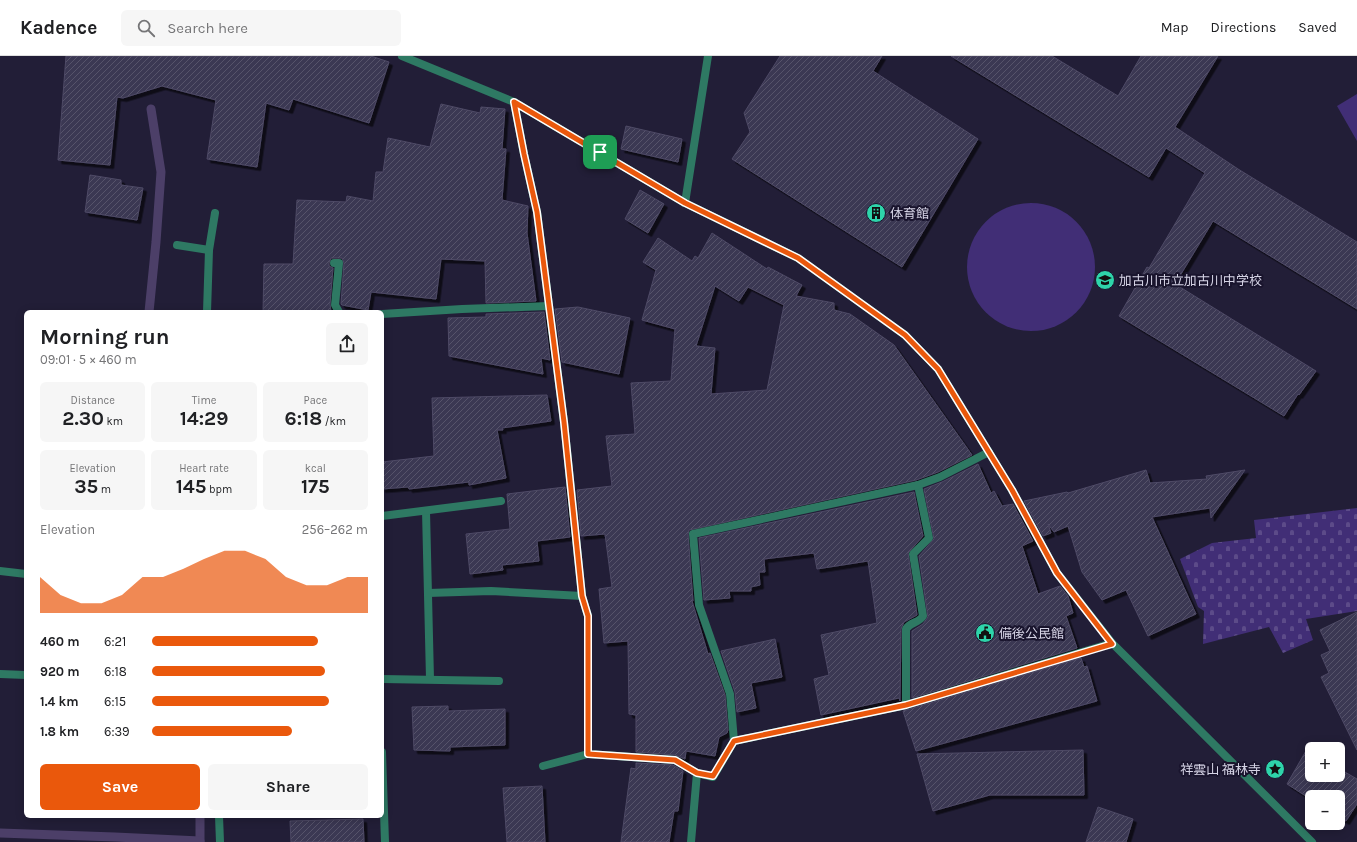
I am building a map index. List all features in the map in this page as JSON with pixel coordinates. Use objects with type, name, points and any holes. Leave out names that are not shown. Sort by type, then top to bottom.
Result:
[{"type":"street","points":[[402,56],[514,102],[685,203],[798,258],[905,335],[938,369],[1012,490],[1057,573],[1112,644],[1312,842]]},
{"type":"street","points":[[685,203],[708,56]]},
{"type":"street","points":[[514,102],[537,212],[564,422],[582,596],[588,616],[588,754]]},
{"type":"street","points":[[207,310],[209,250],[215,213]]},
{"type":"street","points":[[177,245],[209,250]]},
{"type":"street","points":[[334,263],[340,263],[335,305],[338,310]]},
{"type":"street","points":[[384,314],[549,306]]},
{"type":"street","points":[[543,766],[588,754],[675,760],[697,773],[713,776],[734,741],[730,694],[699,605],[693,534],[918,485],[940,477],[989,452]]},
{"type":"street","points":[[906,705],[906,629],[909,624],[920,620],[923,616],[913,554],[929,538],[918,485]]},
{"type":"street","points":[[384,516],[501,501]]},
{"type":"street","points":[[426,511],[430,680]]},
{"type":"street","points":[[0,571],[24,574]]},
{"type":"street","points":[[428,593],[497,591],[582,596]]},
{"type":"street","points":[[734,741],[906,705],[1112,644]]},
{"type":"street","points":[[0,674],[24,675]]},
{"type":"street","points":[[384,679],[499,681]]},
{"type":"street","points":[[691,842],[697,773]]},
{"type":"street","points":[[384,812],[385,842]]},
{"type":"street","points":[[220,818],[220,842]]},
{"type":"green space","points":[[1357,94],[1357,141],[1337,106]]},
{"type":"green space","points":[[1025,203],[1037,203],[1050,206],[1067,214],[1080,226],[1092,248],[1095,267],[1094,279],[1090,291],[1084,303],[1072,316],[1050,328],[1037,331],[1025,331],[1012,328],[995,320],[982,308],[970,286],[967,273],[967,261],[970,248],[978,231],[990,218],[1012,206]]},
{"type":"green space","points":[[1357,508],[1357,611],[1306,619],[1313,640],[1283,653],[1269,627],[1203,644],[1204,611],[1198,607],[1180,559],[1212,543],[1256,538],[1254,520]]},
{"type":"building","points":[[66,56],[371,56],[389,62],[369,123],[293,99],[289,110],[266,103],[257,167],[207,159],[216,100],[162,86],[123,98],[117,97],[110,165],[58,160]]},
{"type":"building","name":"体育館","points":[[780,56],[882,56],[873,71],[978,139],[902,267],[732,159],[750,132],[744,113]]},
{"type":"building","points":[[951,56],[1052,56],[1118,96],[1141,56],[1218,56],[1175,127],[1238,169],[1357,242],[1357,309],[1213,221],[1175,284],[1316,371],[1299,395],[1298,394],[1284,416],[1119,316],[1147,267],[1149,268],[1205,173],[1166,148],[1149,177]]},
{"type":"building","points":[[441,104],[480,113],[481,107],[505,109],[502,149],[506,149],[502,200],[528,206],[527,233],[536,301],[486,303],[485,261],[441,259],[436,299],[371,292],[368,310],[342,305],[344,263],[342,258],[331,258],[329,266],[333,268],[331,310],[263,310],[264,264],[293,264],[297,200],[346,202],[347,196],[373,201],[376,172],[383,172],[388,138],[430,147]]},
{"type":"building","points":[[626,126],[682,139],[678,162],[621,149]]},
{"type":"building","points":[[90,175],[121,180],[121,185],[143,188],[137,220],[85,212]]},
{"type":"building","points":[[640,190],[664,204],[648,233],[625,219]]},
{"type":"building","points":[[712,233],[767,269],[768,267],[802,285],[796,296],[834,303],[834,310],[850,314],[894,345],[972,455],[938,472],[916,480],[689,530],[692,601],[708,654],[710,653],[725,695],[728,730],[727,733],[719,737],[715,756],[686,751],[685,759],[675,755],[636,752],[636,715],[629,714],[628,641],[604,643],[599,589],[612,587],[605,534],[581,536],[577,490],[612,486],[606,436],[635,434],[631,383],[671,381],[675,329],[642,320],[656,270],[643,262],[658,238],[692,261],[695,256],[698,258]],"holes":[[[715,286],[739,301],[748,287],[784,305],[767,390],[711,394],[715,348],[696,346]]]},
{"type":"building","points":[[578,307],[630,318],[619,374],[562,362],[555,309]]},
{"type":"building","points":[[544,312],[550,360],[541,358],[543,374],[449,356],[448,318],[486,317],[486,314]]},
{"type":"building","points":[[547,395],[551,421],[497,430],[506,478],[469,485],[469,482],[409,489],[408,487],[384,489],[384,462],[434,456],[432,398]]},
{"type":"building","points":[[978,464],[991,493],[994,491],[1002,506],[1013,504],[1033,541],[1022,546],[1038,594],[1060,586],[1068,596],[1073,613],[1066,616],[1077,648],[912,698],[912,631],[923,624],[928,617],[919,556],[934,539],[924,489],[942,482]]},
{"type":"building","points":[[1146,470],[1150,483],[1207,479],[1206,476],[1245,470],[1211,518],[1210,508],[1152,517],[1196,614],[1148,636],[1126,590],[1102,600],[1082,572],[1068,526],[1054,532],[1048,524],[1051,533],[1043,536],[1024,501],[1068,493]]},
{"type":"building","points":[[565,487],[570,537],[537,541],[539,561],[502,565],[503,570],[470,574],[466,534],[510,529],[507,494]]},
{"type":"building","points":[[914,492],[923,536],[908,553],[917,615],[904,622],[901,629],[900,701],[899,698],[821,715],[814,679],[829,675],[821,635],[877,623],[868,561],[817,569],[814,553],[764,559],[765,572],[759,572],[760,585],[751,587],[751,591],[729,591],[730,598],[704,600],[699,538]]},
{"type":"building","points":[[1357,612],[1357,750],[1321,677],[1329,673],[1321,655],[1330,651],[1320,630]]},
{"type":"building","points":[[775,639],[782,677],[751,683],[756,708],[737,712],[735,692],[721,651]]},
{"type":"building","points":[[1081,658],[1084,667],[1087,666],[1097,701],[916,751],[903,711]]},
{"type":"building","points":[[448,706],[448,711],[505,709],[505,745],[450,747],[450,751],[414,750],[412,707]]},
{"type":"building","points":[[1083,750],[1084,795],[990,795],[933,811],[917,754]]},
{"type":"building","points":[[1305,752],[1305,782],[1345,782],[1345,772],[1357,779],[1357,804],[1346,821],[1345,790],[1305,790],[1305,796],[1287,784]]},
{"type":"building","points":[[636,763],[673,765],[683,771],[678,811],[674,811],[669,842],[621,842],[631,768],[636,769]]},
{"type":"building","points":[[542,786],[545,842],[507,842],[503,788]]},
{"type":"building","points":[[1098,807],[1133,819],[1126,842],[1086,842]]},
{"type":"building","points":[[363,819],[364,842],[291,842],[290,821]]},
{"type":"waterway","points":[[149,310],[161,172],[151,109]]},
{"type":"waterway","points":[[200,818],[200,842]]},
{"type":"waterway","points":[[0,833],[200,841]]},
{"type":"place","name":"体育館","points":[[876,213]]},
{"type":"place","name":"加古川市立加古川中学校","points":[[1105,280]]},
{"type":"place","name":"備後公民館","points":[[985,633]]},
{"type":"place","name":"祥雲山 福林寺","points":[[1275,769]]},
{"type":"route","points":[[514,102],[600,152],[685,203],[798,258],[905,335],[938,369],[1012,490],[1057,573],[1112,644],[906,705],[734,741],[713,776],[697,773],[675,760],[588,754],[588,616],[582,596],[564,422],[537,212],[514,102]]}]
